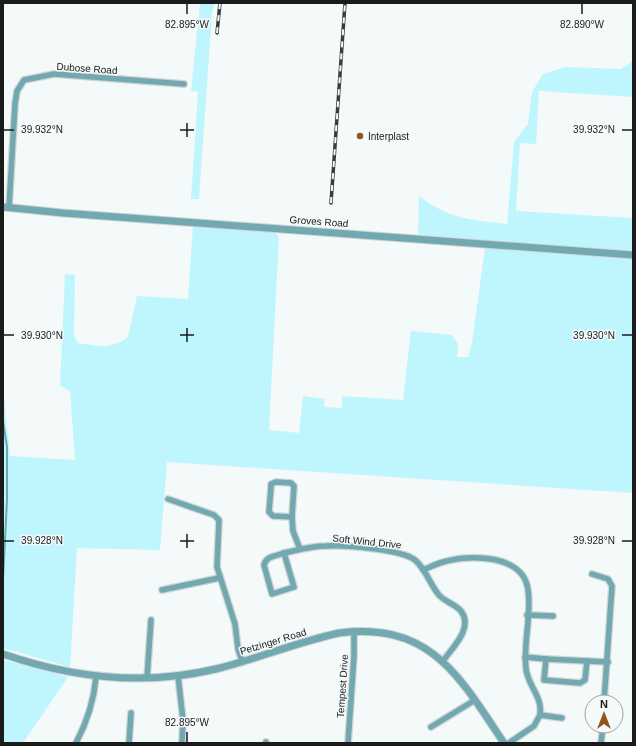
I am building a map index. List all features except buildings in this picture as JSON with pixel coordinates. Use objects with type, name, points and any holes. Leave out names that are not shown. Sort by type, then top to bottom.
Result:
[{"type":"street","name":"Dubose Road","points":[[6,207],[15,104],[17,91],[24,80],[54,74],[184,84]]},
{"type":"street","name":"Groves Road","points":[[6,207],[633,255]]},
{"type":"street","points":[[292,517],[273,516],[269,512],[271,487],[274,482],[291,482],[294,486],[292,517],[294,531],[300,549]]},
{"type":"street","points":[[168,499],[214,515],[219,520],[217,567],[219,578],[235,624],[238,649],[242,661]]},
{"type":"street","name":"Soft Wind Drive","points":[[284,554],[294,587],[272,594],[264,565],[264,561],[271,557],[300,549],[326,546],[385,550],[406,554],[416,561],[423,570],[432,587],[442,598],[461,612],[465,619],[464,629],[461,636],[443,661]]},
{"type":"street","points":[[423,570],[443,562],[462,559],[495,560],[511,564],[523,575],[527,585],[525,657],[528,681],[539,698],[540,716],[534,726],[509,743]]},
{"type":"street","points":[[592,574],[608,579],[612,586],[605,694]]},
{"type":"street","points":[[162,590],[219,578]]},
{"type":"street","points":[[527,614],[553,616]]},
{"type":"street","points":[[146,678],[151,620]]},
{"type":"street","name":"Petzinger Road","points":[[3,654],[56,669],[96,677],[146,678],[178,676],[242,661],[324,636],[354,631],[377,632],[399,637],[427,650],[443,661],[455,672],[504,743]]},
{"type":"street","name":"Tempest Drive","points":[[348,743],[354,656],[354,631]]},
{"type":"street","points":[[525,657],[586,662],[608,662]]},
{"type":"street","points":[[546,659],[544,680],[580,683],[585,680],[586,662]]},
{"type":"street","points":[[178,676],[183,720],[182,743]]},
{"type":"street","points":[[76,743],[87,722],[95,690],[96,677]]},
{"type":"street","points":[[431,726],[475,700]]},
{"type":"street","points":[[129,743],[131,713]]},
{"type":"street","points":[[540,716],[562,718]]},
{"type":"shaded area","points":[[200,3],[215,3],[212,13],[199,199],[191,199],[198,92],[191,91]]},
{"type":"shaded area","points":[[633,61],[633,97],[539,91],[536,144],[520,143],[516,211],[633,218],[633,251],[418,235],[419,196],[440,210],[451,214],[482,221],[507,224],[514,142],[528,124],[532,92],[543,74],[566,67],[621,69]]},
{"type":"shaded area","points":[[193,226],[275,232],[279,237],[269,430],[299,433],[303,396],[325,399],[324,407],[342,408],[342,396],[403,400],[411,331],[452,335],[458,344],[457,357],[468,357],[472,343],[485,248],[633,259],[633,493],[167,462],[160,550],[77,548],[70,667],[3,648],[3,388],[10,456],[75,460],[70,391],[60,386],[65,274],[75,275],[74,335],[78,343],[104,346],[115,344],[128,337],[137,296],[188,299]]},
{"type":"shaded area","points":[[3,660],[68,677],[23,743],[3,743]]},
{"type":"waterway","points":[[3,421],[7,447],[7,500],[3,580]]},
{"type":"railway","points":[[217,33],[220,3]]},
{"type":"railway","points":[[331,203],[345,3]]},
{"type":"place","name":"Interplast","points":[[360,136]]}]
